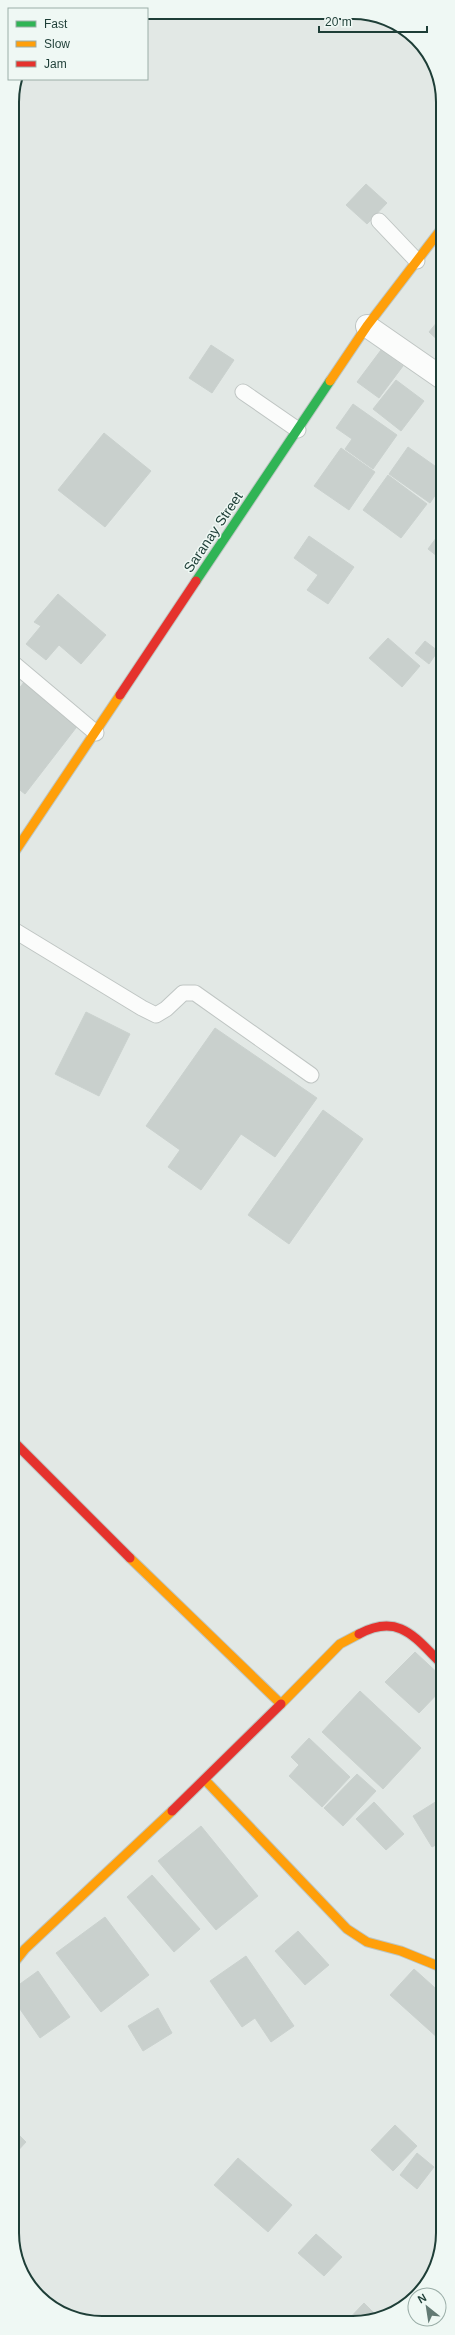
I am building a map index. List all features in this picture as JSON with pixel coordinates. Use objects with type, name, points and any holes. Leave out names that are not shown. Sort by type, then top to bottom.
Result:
[{"type":"street","name":"Saranay Street","points":[[19,846],[96,734],[367,326],[436,236]]},
{"type":"street","points":[[367,326],[436,374]]},
{"type":"street","points":[[19,1448],[281,1704]]},
{"type":"street","points":[[19,1956],[25,1949],[205,1780],[340,1644],[363,1632],[387,1625],[405,1629],[436,1658]]},
{"type":"street","points":[[205,1780],[347,1929],[367,1942],[401,1951],[429,1960],[436,1964]]},
{"type":"lane","points":[[379,220],[417,261]]},
{"type":"lane","points":[[243,392],[298,430]]},
{"type":"lane","points":[[19,668],[96,734]]},
{"type":"lane","points":[[19,933],[156,1015],[166,1009],[183,993],[195,993],[311,1075]]},
{"type":"building","points":[[366,184],[387,203],[367,224],[346,205]]},
{"type":"building","points":[[436,323],[436,338],[429,332]]},
{"type":"building","points":[[211,345],[234,360],[212,393],[189,378]]},
{"type":"building","points":[[381,350],[403,366],[379,398],[357,382]]},
{"type":"building","points":[[396,380],[424,401],[401,431],[373,409]]},
{"type":"building","points":[[353,404],[397,435],[373,469],[345,449],[352,439],[336,428]]},
{"type":"building","points":[[104,433],[151,471],[105,527],[58,490]]},
{"type":"building","points":[[408,447],[436,467],[436,494],[430,503],[389,474]]},
{"type":"building","points":[[341,448],[375,472],[349,510],[314,486]]},
{"type":"building","points":[[388,475],[427,504],[401,538],[363,510]]},
{"type":"building","points":[[309,536],[354,567],[328,604],[307,590],[318,575],[294,558]]},
{"type":"building","points":[[436,538],[436,555],[428,549]]},
{"type":"building","points":[[58,594],[106,635],[81,664],[59,645],[46,660],[26,644],[41,626],[34,622]]},
{"type":"building","points":[[388,638],[420,666],[402,687],[369,658]]},
{"type":"building","points":[[425,641],[436,649],[436,654],[429,664],[415,653]]},
{"type":"building","points":[[24,682],[79,724],[25,794],[19,789],[19,689]]},
{"type":"building","points":[[86,1012],[130,1034],[99,1096],[55,1074]]},
{"type":"building","points":[[215,1028],[317,1098],[275,1157],[241,1134],[201,1190],[168,1167],[180,1150],[146,1126]]},
{"type":"building","points":[[323,1110],[363,1139],[289,1244],[248,1215]]},
{"type":"building","points":[[415,1652],[436,1672],[436,1695],[419,1713],[385,1682]]},
{"type":"building","points":[[360,1691],[421,1748],[383,1789],[322,1732]]},
{"type":"building","points":[[309,1738],[350,1777],[322,1807],[289,1776],[299,1765],[291,1757]]},
{"type":"building","points":[[357,1774],[376,1791],[343,1826],[324,1808]]},
{"type":"building","points":[[374,1802],[404,1834],[386,1850],[356,1819]]},
{"type":"building","points":[[436,1802],[436,1845],[432,1847],[413,1816]]},
{"type":"building","points":[[201,1826],[258,1896],[216,1930],[158,1861]]},
{"type":"building","points":[[152,1875],[200,1929],[174,1952],[127,1897]]},
{"type":"building","points":[[105,1917],[149,1975],[101,2012],[56,1953]]},
{"type":"building","points":[[298,1931],[329,1965],[305,1985],[275,1951]]},
{"type":"building","points":[[246,1956],[294,2026],[271,2042],[255,2018],[242,2027],[210,1981]]},
{"type":"building","points":[[414,1969],[436,1989],[436,2036],[390,1995]]},
{"type":"building","points":[[38,1971],[70,2017],[40,2038],[19,2008],[19,1985]]},
{"type":"building","points":[[158,2008],[172,2033],[143,2051],[128,2026]]},
{"type":"building","points":[[395,2125],[417,2146],[393,2171],[371,2150]]},
{"type":"building","points":[[19,2135],[26,2142],[19,2150]]},
{"type":"building","points":[[417,2153],[434,2167],[417,2189],[400,2175]]},
{"type":"building","points":[[238,2158],[292,2205],[268,2232],[214,2185]]},
{"type":"building","points":[[316,2234],[342,2257],[324,2276],[298,2253]]},
{"type":"building","points":[[364,2303],[374,2313],[363,2315],[352,2316]]},
{"type":"traffic: fast","points":[[196,581],[330,381]]},
{"type":"traffic: slow","points":[[330,381],[367,326],[436,236]]},
{"type":"traffic: slow","points":[[19,846],[120,695]]},
{"type":"traffic: slow","points":[[130,1558],[281,1704],[340,1644],[359,1634]]},
{"type":"traffic: slow","points":[[205,1780],[347,1929],[367,1942],[401,1951],[436,1965]]},
{"type":"traffic: slow","points":[[19,1956],[25,1949],[172,1811]]},
{"type":"traffic: jam","points":[[120,695],[196,581]]},
{"type":"traffic: jam","points":[[19,1447],[130,1558]]},
{"type":"traffic: jam","points":[[359,1634],[373,1628],[386,1626],[396,1627],[415,1638],[436,1658]]},
{"type":"traffic: jam","points":[[172,1811],[281,1704]]}]
